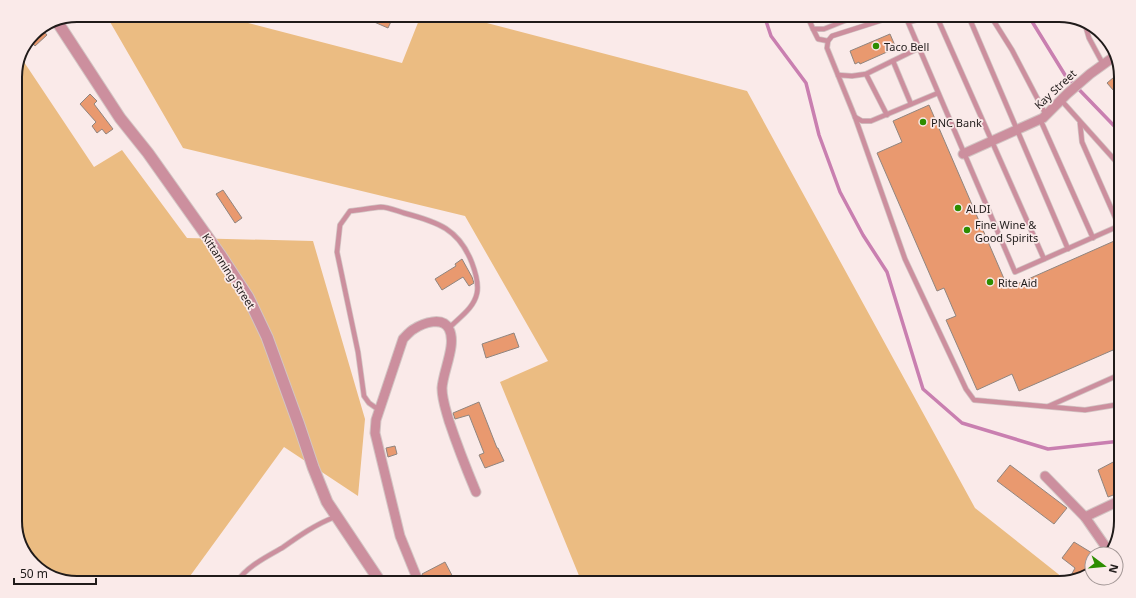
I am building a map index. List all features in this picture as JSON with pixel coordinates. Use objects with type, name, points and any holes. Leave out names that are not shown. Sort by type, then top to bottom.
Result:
[{"type":"street","name":"Kittanning Street","points":[[59,25],[120,118],[148,153],[212,243],[248,297],[267,337],[297,418],[313,467],[328,502],[376,576]]},
{"type":"street","name":"Kay Street","points":[[963,154],[1018,130],[1043,117],[1090,74],[1111,59]]},
{"type":"street","points":[[416,576],[400,536],[375,433],[379,410],[403,339],[412,329],[423,324],[436,321],[444,323],[449,328],[452,339],[442,388],[443,401],[456,443],[476,492]]},
{"type":"street","points":[[1045,476],[1085,517],[1105,546]]},
{"type":"street","points":[[1085,517],[1114,503]]},
{"type":"lane","points":[[810,22],[818,39],[828,41]]},
{"type":"lane","points":[[813,29],[824,29],[842,22]]},
{"type":"lane","points":[[876,22],[832,36],[828,41],[827,48],[855,117],[905,259],[966,389],[974,400],[1085,410],[1114,405]]},
{"type":"lane","points":[[909,22],[963,154],[1015,272],[1114,229]]},
{"type":"lane","points":[[939,22],[1044,259]]},
{"type":"lane","points":[[971,22],[1068,249]]},
{"type":"lane","points":[[994,22],[1012,50],[1043,117],[1092,238]]},
{"type":"lane","points":[[1087,30],[1089,38],[1103,64]]},
{"type":"lane","points":[[838,75],[852,76],[866,74],[919,48]]},
{"type":"lane","points":[[893,61],[911,104]]},
{"type":"lane","points":[[866,74],[886,115]]},
{"type":"lane","points":[[855,117],[862,121],[871,121],[938,93]]},
{"type":"lane","points":[[1064,97],[1080,123],[1114,159]]},
{"type":"lane","points":[[1080,123],[1082,142],[1114,213]]},
{"type":"lane","points":[[379,410],[369,403],[364,396],[356,345],[337,252],[340,225],[350,211],[382,207],[421,217],[449,229],[461,241],[468,252],[474,268],[477,281],[477,292],[471,307],[449,328]]},
{"type":"lane","points":[[1047,407],[1114,377]]},
{"type":"lane","points":[[240,576],[262,560],[310,530],[337,516]]},
{"type":"shaded area","points":[[110,22],[244,22],[402,63],[418,22],[483,22],[747,91],[975,508],[1061,576],[579,576],[500,382],[548,361],[465,216],[183,148]]},
{"type":"shaded area","points":[[24,62],[94,167],[122,150],[187,238],[313,241],[365,419],[358,496],[284,447],[190,576],[70,576],[47,567],[31,551],[25,538],[22,524],[22,74]]},
{"type":"building","points":[[374,22],[391,22],[388,28]]},
{"type":"building","points":[[45,33],[47,35],[35,46],[33,44]]},
{"type":"building","points":[[890,34],[896,48],[860,64],[859,62],[855,64],[850,51]]},
{"type":"building","points":[[1114,77],[1114,91],[1107,83]]},
{"type":"building","points":[[90,94],[97,101],[94,104],[113,129],[106,134],[102,129],[97,133],[92,126],[96,122],[80,104]]},
{"type":"building","points":[[929,105],[1008,288],[1114,241],[1114,352],[1113,350],[1019,391],[1012,374],[977,390],[946,320],[956,316],[944,288],[937,291],[877,153],[902,142],[893,121]]},
{"type":"building","points":[[223,190],[242,218],[235,223],[216,194]]},
{"type":"building","points":[[462,259],[474,283],[469,286],[463,277],[442,290],[435,279],[456,266],[455,264]]},
{"type":"building","points":[[514,333],[519,347],[486,358],[482,344]]},
{"type":"building","points":[[479,402],[497,448],[504,461],[485,468],[479,455],[484,453],[469,415],[455,419],[453,413]]},
{"type":"building","points":[[395,446],[397,454],[388,457],[386,448]]},
{"type":"building","points":[[1114,462],[1114,495],[1108,497],[1098,470]]},
{"type":"building","points":[[1010,465],[1067,508],[1054,524],[997,481]]},
{"type":"building","points":[[1074,542],[1084,548],[1084,570],[1072,574],[1075,568],[1062,558]]},
{"type":"building","points":[[445,562],[452,576],[423,576],[422,574]]},
{"type":"waterway","points":[[766,22],[771,36],[806,83],[819,135],[840,192],[863,235],[887,272],[923,389],[962,423],[1048,449],[1114,442]]},
{"type":"waterway","points":[[1032,22],[1065,75],[1114,126]]},
{"type":"place","name":"Taco Bell","points":[[876,46]]},
{"type":"place","name":"PNC Bank","points":[[923,122]]},
{"type":"place","name":"ALDI","points":[[958,208]]},
{"type":"place","name":"Fine Wine & Good Spirits","points":[[967,230]]},
{"type":"place","name":"Rite Aid","points":[[990,282]]}]
